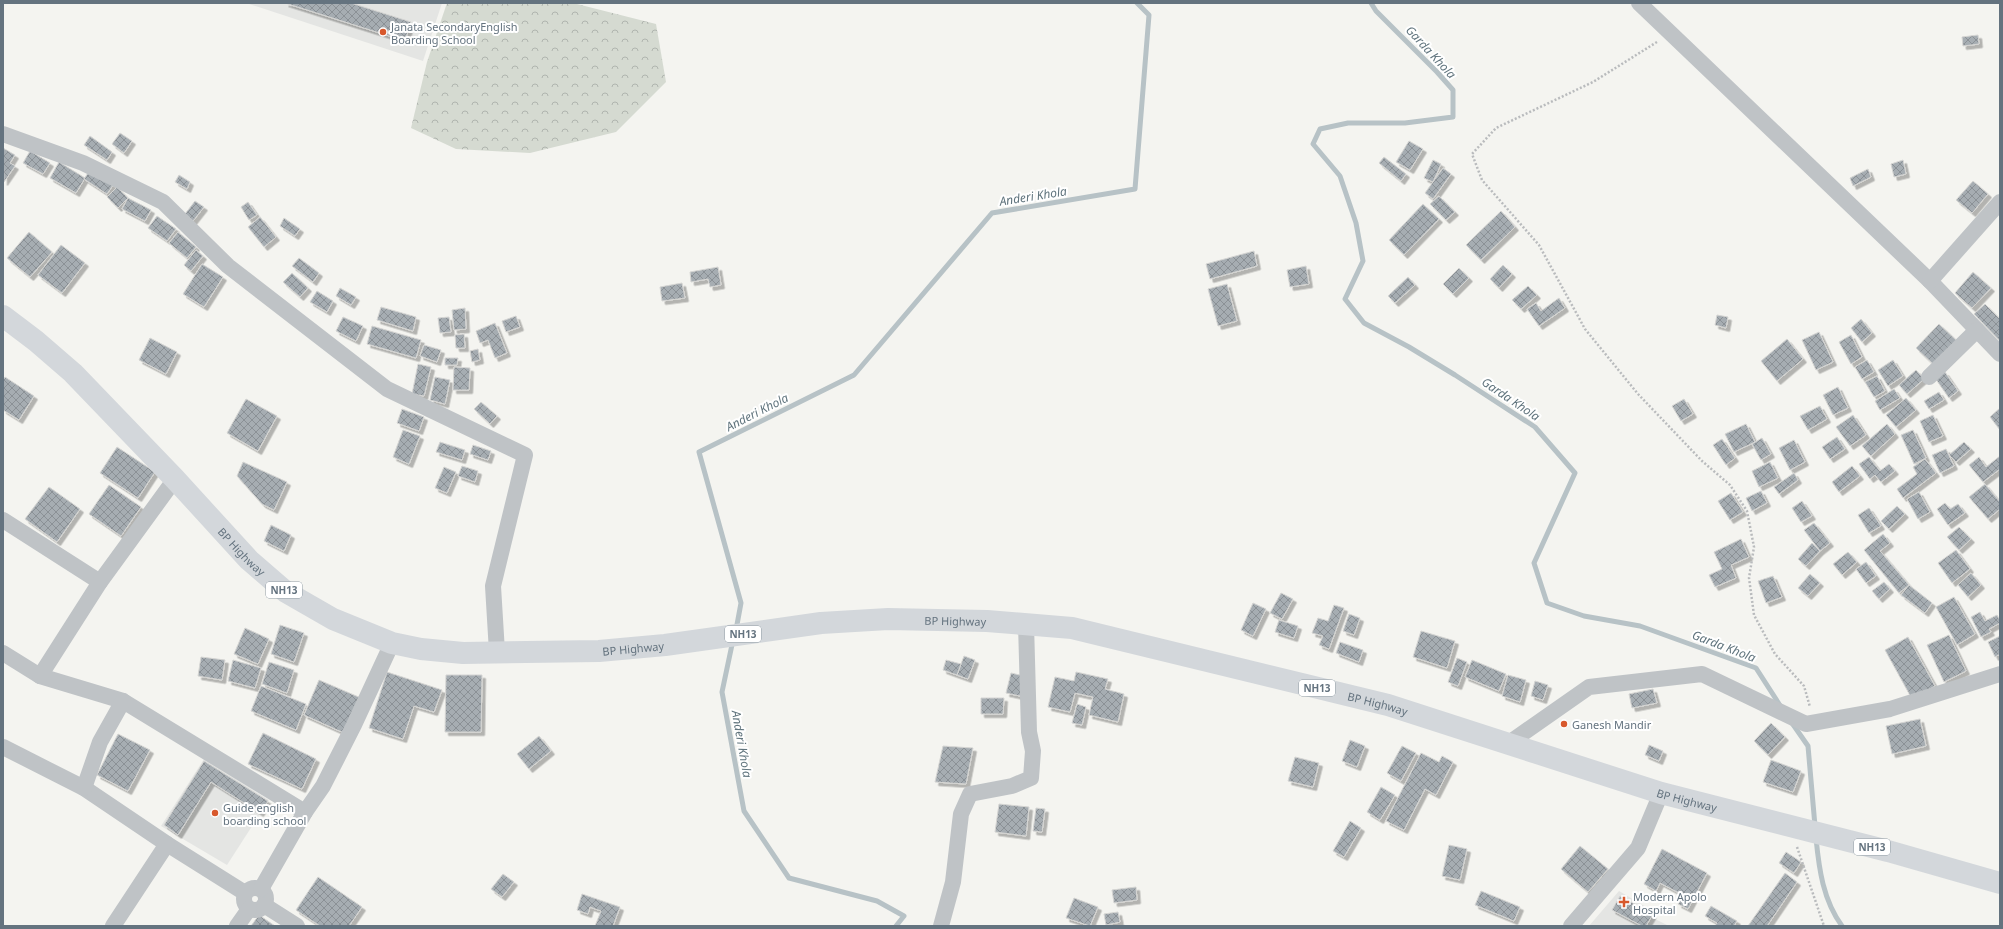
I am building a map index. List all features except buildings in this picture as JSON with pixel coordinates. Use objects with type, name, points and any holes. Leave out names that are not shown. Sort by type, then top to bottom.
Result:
[{"type":"highway","name":"BP Highway","points":[[3,316],[36,340],[73,373],[175,479],[249,560],[286,592],[333,619],[392,643],[421,649],[463,652],[599,651],[665,645],[821,623],[888,619],[1026,624],[1072,628],[1388,705],[1508,743],[1591,772],[1661,793],[1943,866],[2000,883]]},
{"type":"street","points":[[1639,3],[1930,280],[2000,354]]},
{"type":"street","points":[[3,134],[83,163],[163,202],[228,266],[387,389],[525,455],[493,586],[497,652]]},
{"type":"street","points":[[1930,280],[2000,202]]},
{"type":"street","points":[[1929,377],[1976,330]]},
{"type":"street","points":[[40,676],[100,582],[175,479]]},
{"type":"street","points":[[3,520],[100,582]]},
{"type":"street","points":[[941,926],[952,882],[961,814],[970,794],[1012,786],[1031,778],[1032,751],[1029,732],[1026,624]]},
{"type":"street","points":[[298,926],[262,897],[254,888],[245,893],[243,896],[244,904],[249,909],[256,911],[262,908],[262,897],[305,812],[323,786],[354,725],[392,643]]},
{"type":"street","points":[[3,653],[40,676],[123,701],[305,812]]},
{"type":"street","points":[[1508,743],[1589,687],[1702,674],[1806,724],[1890,709],[2000,674]]},
{"type":"street","points":[[84,788],[100,742],[123,701]]},
{"type":"street","points":[[3,747],[84,788],[167,844],[245,893]]},
{"type":"street","points":[[1571,926],[1638,848],[1661,793]]},
{"type":"street","points":[[113,926],[167,844]]},
{"type":"street","points":[[237,926],[249,909]]},
{"type":"path","points":[[1671,34],[1593,82],[1496,128],[1472,154],[1482,180],[1539,245],[1585,329],[1638,394],[1702,461],[1730,485],[1747,512],[1754,547],[1750,578],[1754,615],[1775,654],[1804,686],[1815,722]]},
{"type":"path","points":[[1793,827],[1798,848],[1824,926]]},
{"type":"shaded area","name":"Janata SecondaryEnglish Boarding School","points":[[246,3],[442,3],[423,61]]},
{"type":"shaded area","name":"Guide english boarding school","points":[[204,759],[269,800],[227,865],[161,826]]},
{"type":"shaded area","name":"Modern Apolo Hospital","points":[[1619,891],[1658,914],[1655,919],[1669,926],[1589,926]]},
{"type":"green space","points":[[447,3],[573,3],[656,24],[666,82],[616,132],[530,153],[456,149],[411,128],[427,62]]},
{"type":"waterway","name":"Anderi Khola","points":[[736,630],[741,603],[699,452],[854,375],[992,213],[1135,189],[1149,15],[1137,3]]},
{"type":"waterway","name":"Garda Khola","points":[[1371,3],[1376,11],[1453,90],[1453,117],[1405,123],[1348,123],[1320,129],[1313,144],[1340,176],[1356,223],[1363,261],[1345,299],[1364,323],[1409,347],[1535,427],[1575,473],[1534,563],[1547,603],[1584,616],[1640,626],[1756,668],[1781,707]]},
{"type":"waterway","name":"Anderi Khola","points":[[733,640],[722,692],[744,811],[789,878],[877,901],[904,916],[896,926]]},
{"type":"waterway","name":"Garda Khola","points":[[1792,723],[1808,746],[1815,826]]},
{"type":"waterway","name":"Garda Khola","points":[[1816,838],[1826,895],[1830,906],[1842,926]]},
{"type":"place","name":"Janata SecondaryEnglish Boarding School","points":[[383,32]]},
{"type":"place","name":"Ganesh Mandir","points":[[1564,724]]},
{"type":"place","name":"Guide english boarding school","points":[[215,813]]},
{"type":"place","name":"Modern Apolo Hospital","points":[[1624,902]]}]
